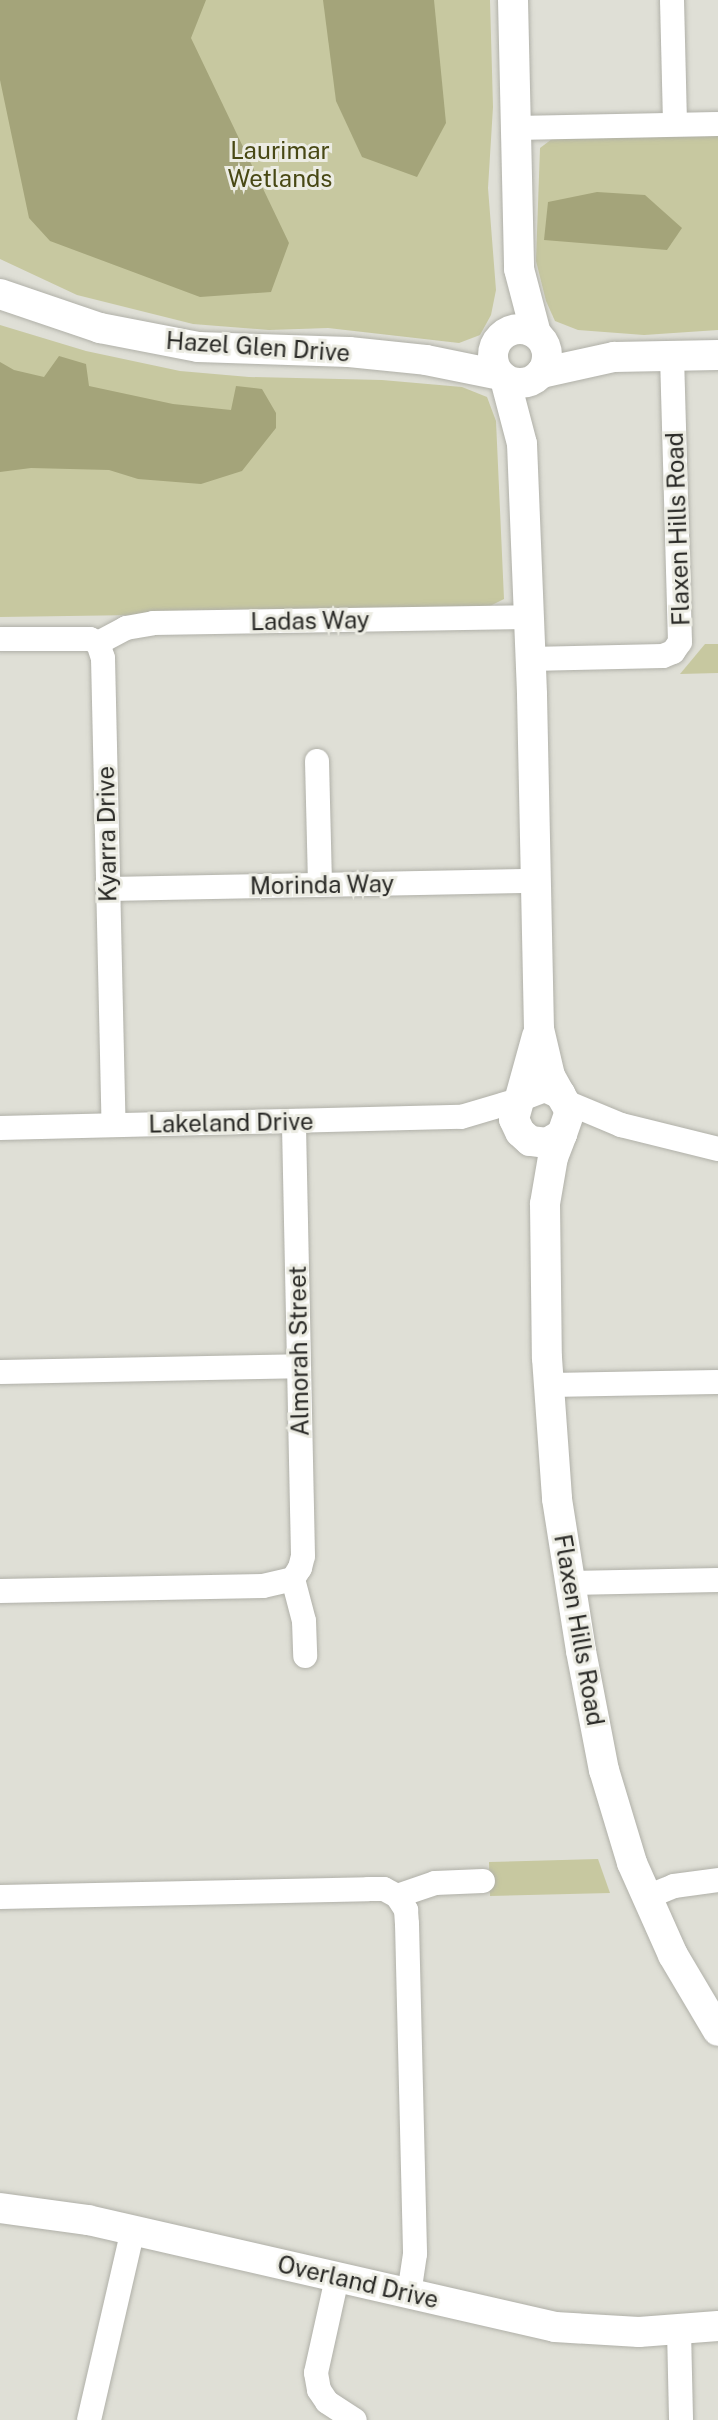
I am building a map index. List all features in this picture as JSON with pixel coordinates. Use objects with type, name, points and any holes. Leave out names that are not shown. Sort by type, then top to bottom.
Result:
[{"type":"street","points":[[513,0],[518,259],[493,361],[520,377],[533,402],[522,444],[539,1029],[550,1076],[564,1115]]},
{"type":"street","points":[[672,0],[675,124]]},
{"type":"street","points":[[515,128],[718,124]]},
{"type":"street","points":[[518,259],[538,336],[547,351],[520,377]]},
{"type":"street","name":"Hazel Glen Drive","points":[[0,294],[100,328],[198,347],[349,352],[426,360],[520,377],[614,357],[718,355]]},
{"type":"street","points":[[501,337],[519,329],[538,336]]},
{"type":"street","name":"Hazel Glen Drive","points":[[538,336],[614,357]]},
{"type":"street","name":"Hazel Glen Drive","points":[[426,360],[474,352],[501,337]]},
{"type":"street","name":"Flaxen Hills Road","points":[[530,659],[663,656],[673,652],[680,642],[672,356]]},
{"type":"street","name":"Ladas Way","points":[[98,643],[126,628],[153,623],[527,617]]},
{"type":"street","points":[[0,639],[80,637],[98,643]]},
{"type":"street","name":"Kyarra Drive","points":[[98,643],[103,658],[114,1125]]},
{"type":"street","points":[[317,761],[320,885]]},
{"type":"street","name":"Morinda Way","points":[[108,889],[537,881]]},
{"type":"street","points":[[539,1029],[520,1115],[538,1143],[564,1115]]},
{"type":"street","points":[[520,1115],[545,1087],[564,1115],[621,1125],[718,1149]]},
{"type":"street","name":"Flaxen Hills Road","points":[[520,1115],[545,1204]]},
{"type":"street","name":"Lakeland Drive","points":[[0,1128],[520,1115]]},
{"type":"street","name":"Flaxen Hills Road","points":[[564,1115],[545,1204],[548,1385],[557,1499],[570,1583],[604,1770],[632,1863],[673,1955],[718,2031]]},
{"type":"street","name":"Almorah Street","points":[[294,1121],[303,1556],[293,1579],[304,1621],[305,1656]]},
{"type":"street","points":[[0,1372],[299,1366]]},
{"type":"street","points":[[548,1385],[718,1382]]},
{"type":"street","points":[[0,1591],[263,1586],[293,1579]]},
{"type":"street","points":[[570,1583],[718,1580]]},
{"type":"street","points":[[647,1897],[674,1886],[718,1880]]},
{"type":"street","points":[[397,1896],[435,1883],[483,1881]]},
{"type":"street","points":[[0,1897],[368,1889],[384,1889],[397,1896],[406,1910],[407,1924],[415,2254],[409,2294]]},
{"type":"street","name":"Overland Drive","points":[[0,2208],[60,2215],[133,2230],[555,2327],[639,2332],[718,2326]]},
{"type":"street","points":[[89,2420],[133,2230]]},
{"type":"street","points":[[337,2278],[316,2373],[319,2390],[327,2402],[355,2420]]},
{"type":"street","points":[[679,2330],[681,2420]]},
{"type":"green space","name":"Laurimar Wetlands","points":[[0,0],[490,0],[493,107],[488,188],[496,290],[491,315],[480,335],[459,343],[328,328],[269,330],[193,324],[77,295],[0,259]]},
{"type":"green space","points":[[718,136],[718,330],[644,335],[578,330],[555,321],[546,301],[536,261],[540,148],[552,139]]},
{"type":"green space","points":[[0,325],[86,351],[180,371],[249,377],[382,380],[462,387],[487,397],[496,421],[504,599],[482,610],[0,617]]},
{"type":"green space","points":[[705,644],[718,644],[718,673],[680,674]]},
{"type":"green space","points":[[598,1859],[610,1893],[490,1896],[489,1862]]},
{"type":"shaded area","points":[[0,0],[206,0],[191,38],[289,243],[271,292],[200,297],[50,241],[29,218],[0,80]]},
{"type":"shaded area","points":[[323,0],[434,0],[446,123],[417,177],[362,157],[336,101]]},
{"type":"shaded area","points":[[597,192],[645,195],[682,228],[667,250],[544,240],[548,202]]},
{"type":"shaded area","points":[[59,356],[86,364],[89,386],[173,404],[231,410],[236,386],[262,389],[276,413],[276,428],[242,471],[201,484],[138,479],[109,470],[31,468],[0,472],[0,362],[14,370],[44,377]]}]
